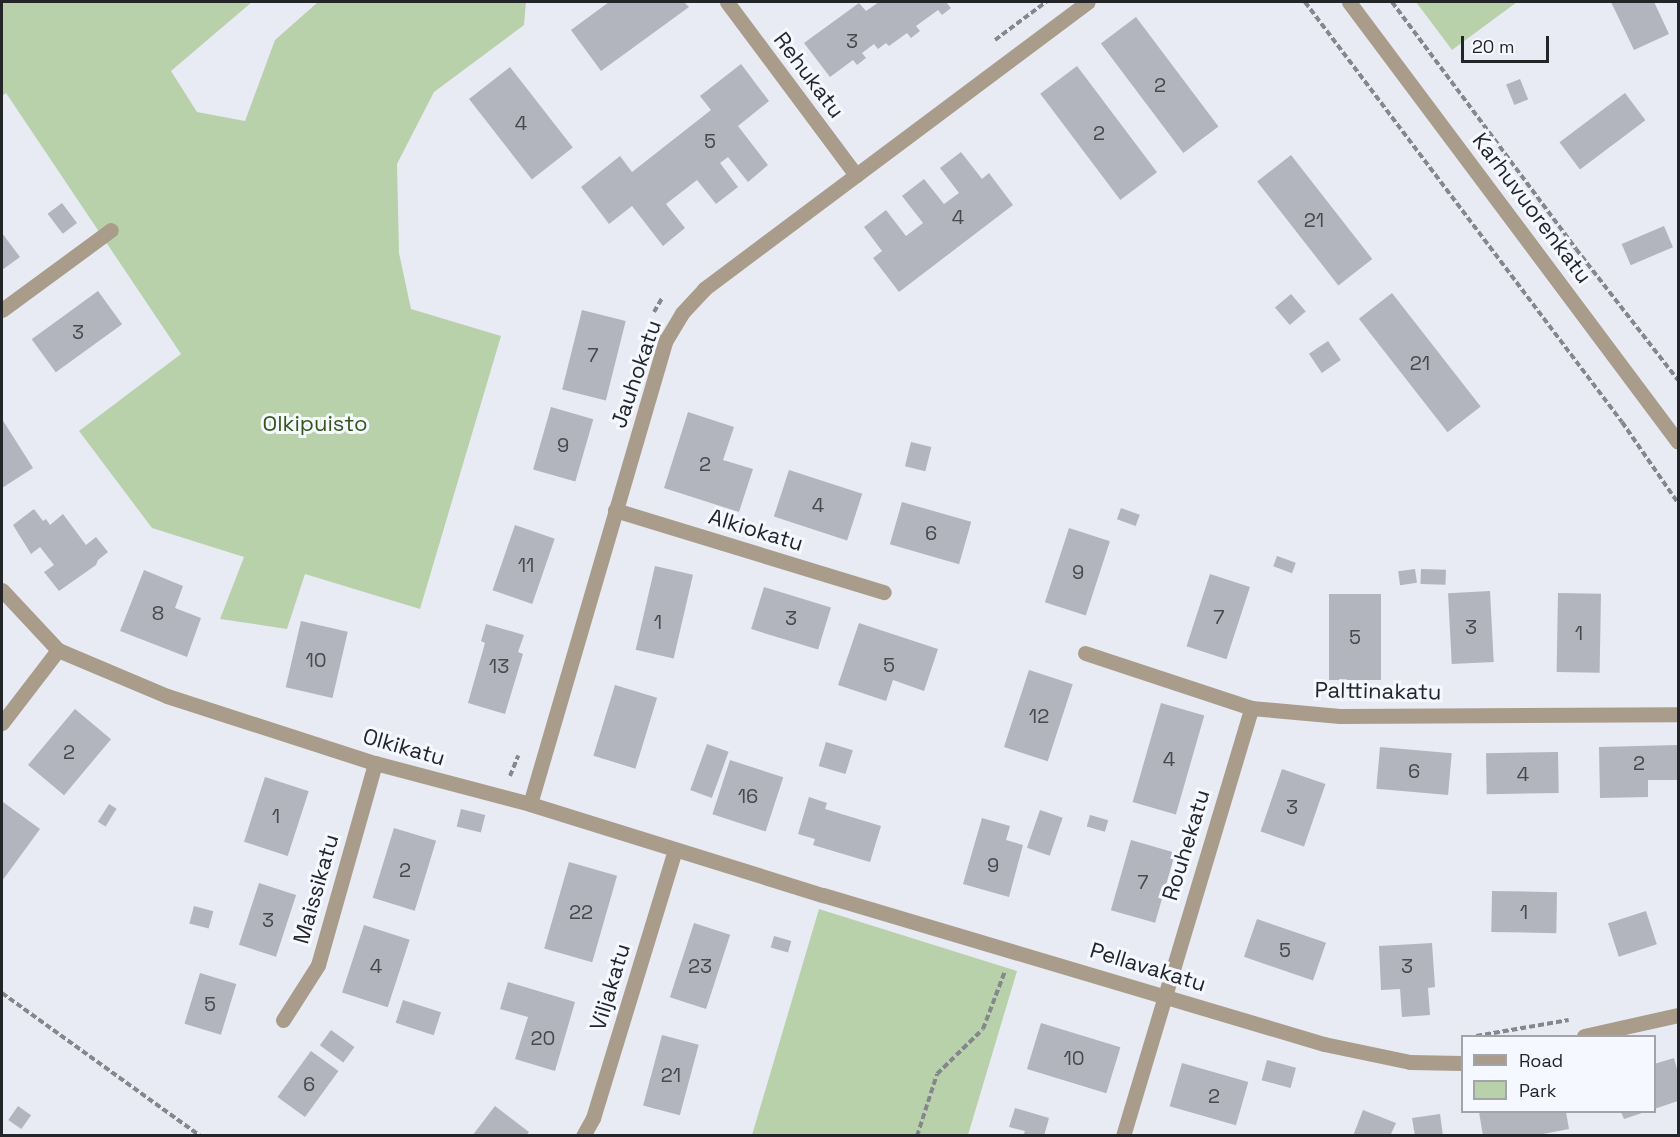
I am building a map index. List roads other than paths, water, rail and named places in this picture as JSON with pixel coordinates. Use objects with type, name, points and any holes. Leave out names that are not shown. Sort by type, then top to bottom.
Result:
[{"type":"street","name":"Rehukatu","points":[[727,2],[856,175]]},
{"type":"street","name":"Jauhokatu","points":[[530,804],[666,340],[682,313],[704,289],[1088,2]]},
{"type":"street","name":"Karhuvuorenkatu","points":[[1349,2],[1678,442]]},
{"type":"street","points":[[2,310],[111,230]]},
{"type":"street","name":"Alkiokatu","points":[[615,510],[884,592]]},
{"type":"street","name":"Olkikatu","points":[[2,590],[58,650],[167,696],[375,763],[530,804],[823,895]]},
{"type":"street","points":[[2,723],[58,650]]},
{"type":"street","name":"Palttinakatu","points":[[1085,652],[1251,708],[1340,716],[1678,714]]},
{"type":"street","name":"Rouhekatu","points":[[1123,1136],[1251,708]]},
{"type":"street","name":"Maissikatu","points":[[284,1020],[318,965],[375,763]]},
{"type":"street","name":"Viljakatu","points":[[583,1136],[593,1118],[675,850]]},
{"type":"street","name":"Pellavakatu","points":[[823,895],[1324,1044],[1410,1062],[1461,1064]]},
{"type":"street","points":[[1588,1035],[1678,1015]]},
{"type":"park label","name":"Olkipuisto","points":[[315,424]]}]
